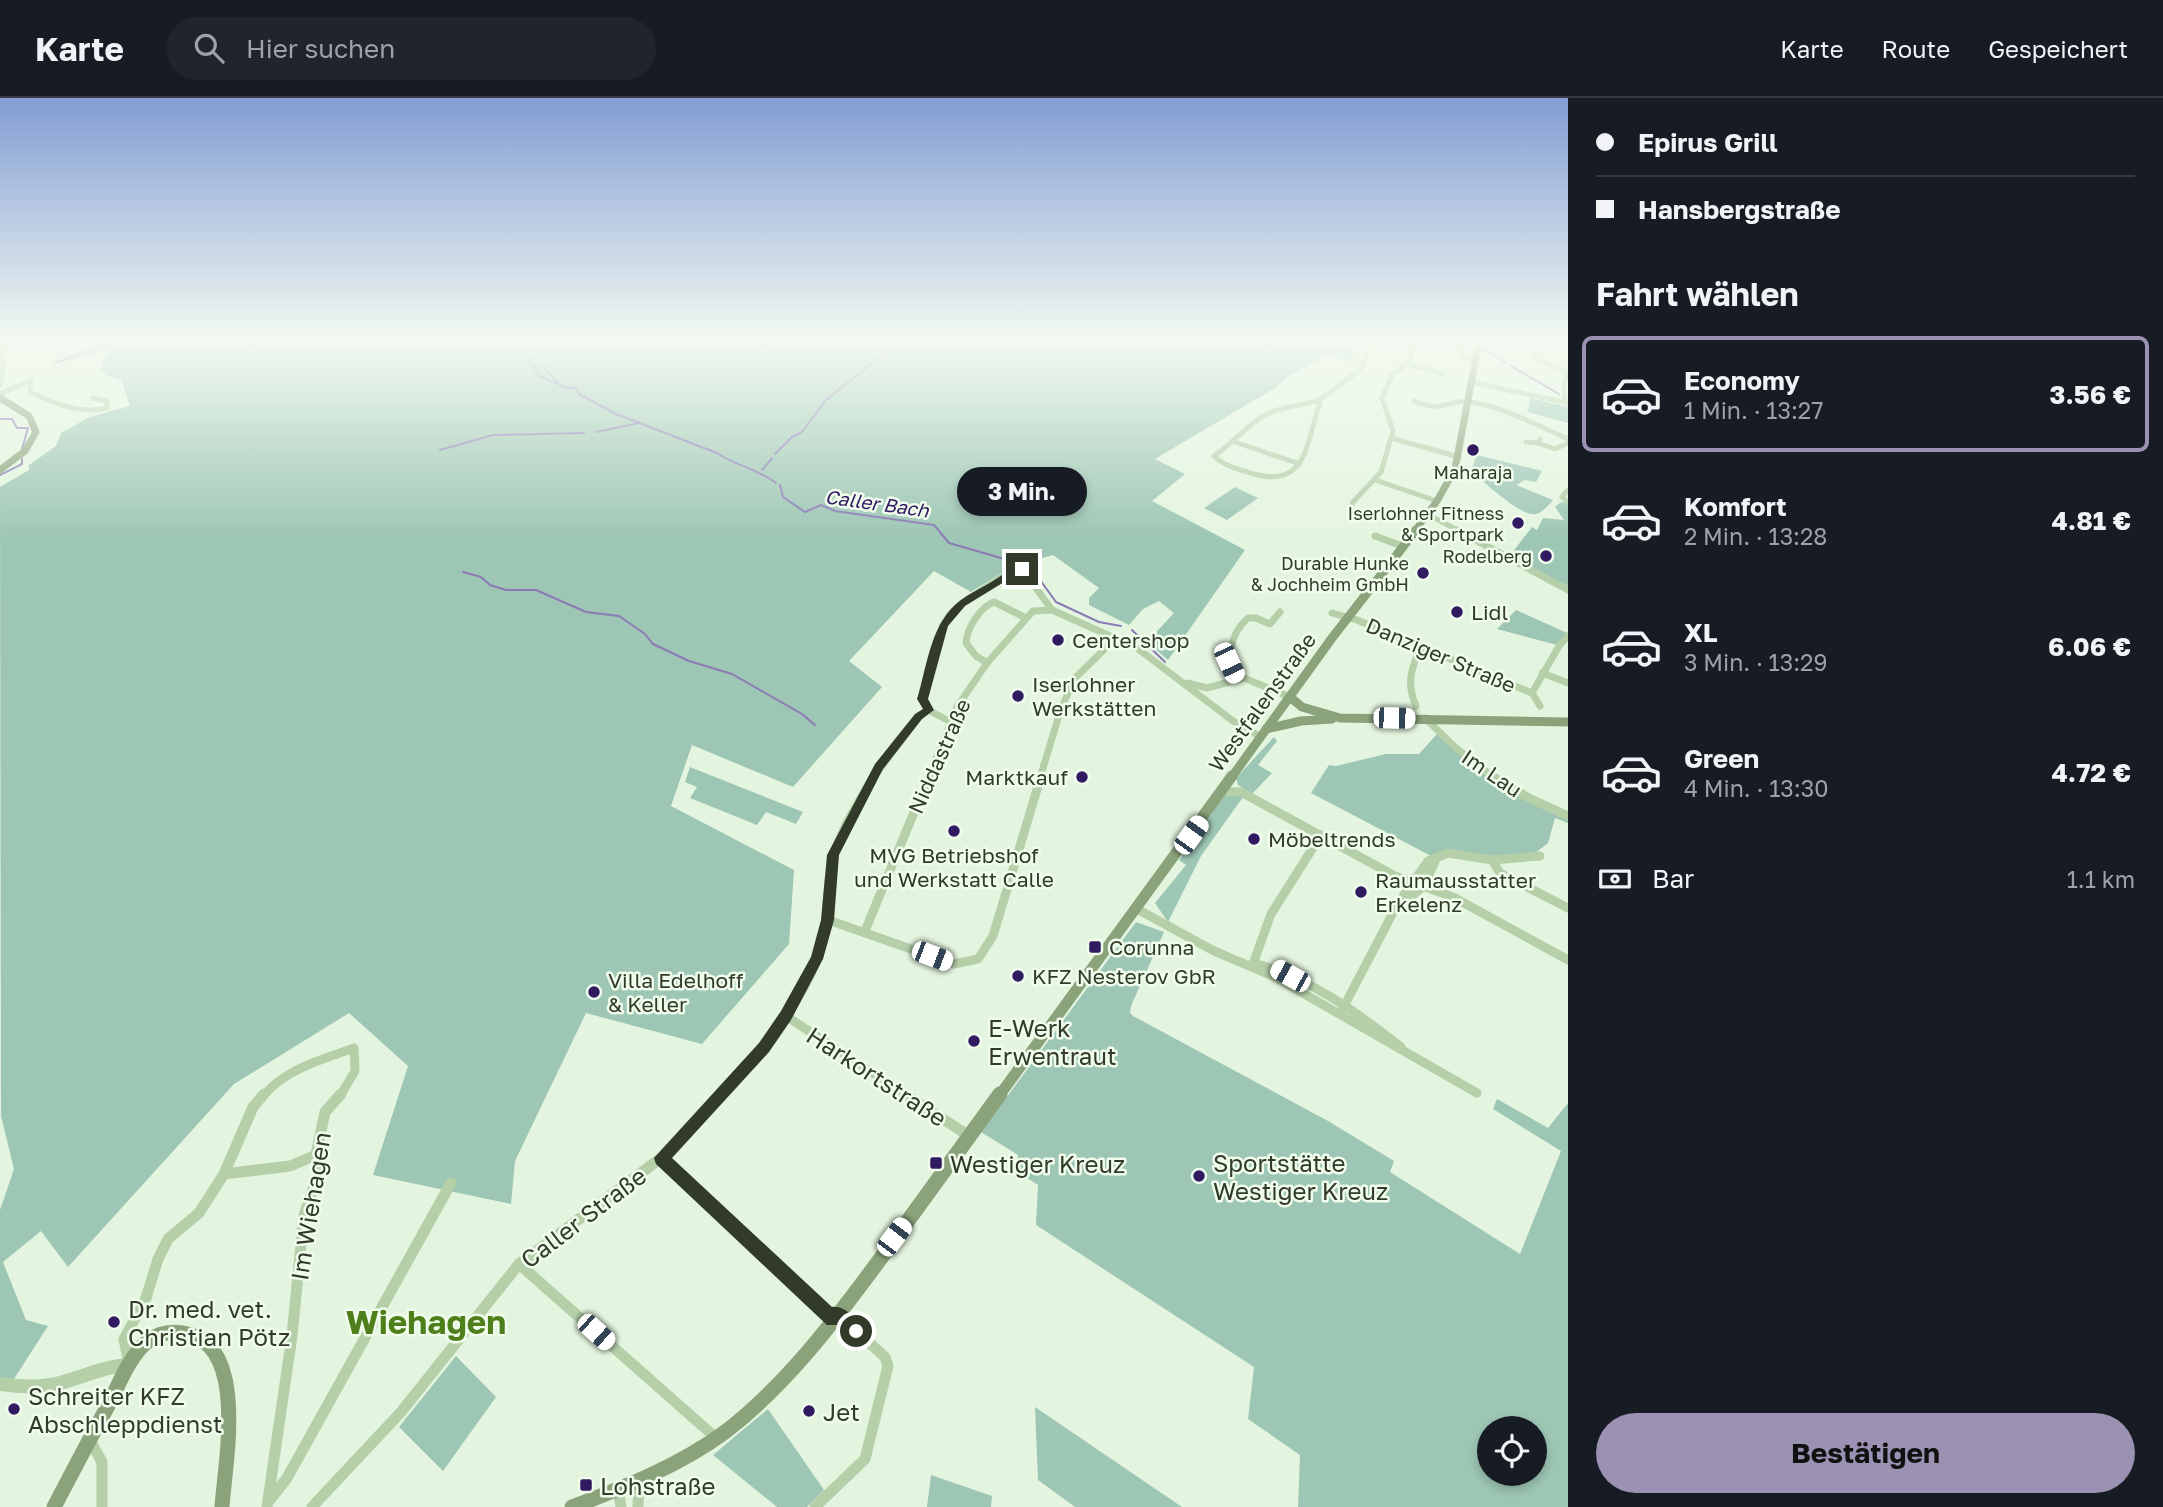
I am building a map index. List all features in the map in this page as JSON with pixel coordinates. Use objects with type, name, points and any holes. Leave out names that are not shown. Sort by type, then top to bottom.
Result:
[{"type":"main road","points":[[0,470],[25,451],[36,432],[29,415],[18,408]]},
{"type":"main road","name":"Westfalenstraße","points":[[572,1507],[639,1480],[688,1455],[741,1419],[774,1388],[835,1316],[1025,1063],[1290,696],[1437,501],[1459,457],[1467,408]]},
{"type":"main road","points":[[1290,696],[1302,707],[1340,718]]},
{"type":"main road","points":[[1290,696],[1331,712],[1359,718]]},
{"type":"main road","points":[[1263,733],[1301,721],[1340,718],[1568,720]]},
{"type":"main road","points":[[54,1507],[129,1365],[148,1341],[169,1332],[183,1331],[214,1348],[228,1386],[220,1504]]},
{"type":"street","points":[[79,408],[93,411],[107,408]]},
{"type":"street","points":[[1291,408],[1266,414],[1244,431],[1235,442],[1214,456],[1221,462],[1270,480],[1289,476],[1300,464],[1318,408]]},
{"type":"street","points":[[1351,508],[1353,502],[1375,480],[1394,431],[1386,408]]},
{"type":"street","points":[[1491,408],[1512,414],[1568,441]]},
{"type":"street","points":[[1391,438],[1459,457]]},
{"type":"street","points":[[1526,442],[1539,441],[1568,453]]},
{"type":"street","points":[[1555,449],[1568,441]]},
{"type":"street","points":[[1235,442],[1300,464]]},
{"type":"street","points":[[1375,480],[1437,501]]},
{"type":"street","points":[[1568,490],[1562,497],[1568,502]]},
{"type":"street","points":[[1427,514],[1568,590]]},
{"type":"street","points":[[1375,536],[1402,546]]},
{"type":"street","points":[[951,722],[928,710],[922,699],[943,625],[961,604],[1016,568],[1025,573],[1052,610],[1137,648],[1233,721],[1263,733]]},
{"type":"street","points":[[987,663],[970,652],[965,640],[967,630],[988,604],[994,602],[1026,618],[1033,611],[1052,610]]},
{"type":"street","points":[[1237,680],[1228,654],[1236,632],[1248,618],[1256,618],[1270,624],[1280,611]]},
{"type":"street","name":"Danziger Straße","points":[[1332,613],[1350,617],[1532,693]]},
{"type":"street","name":"Niddastraße","points":[[865,931],[957,707],[987,663],[1026,618]]},
{"type":"street","points":[[1540,706],[1532,693],[1542,673],[1568,636]]},
{"type":"street","points":[[828,920],[954,964],[978,960],[987,949],[1060,712],[1074,679],[1114,640]]},
{"type":"street","points":[[1416,706],[1409,693],[1408,677],[1421,647]]},
{"type":"street","points":[[1542,673],[1568,682]]},
{"type":"street","points":[[1180,680],[1207,688],[1237,680],[1254,680],[1290,696]]},
{"type":"street","points":[[1205,699],[1207,688]]},
{"type":"street","name":"Caller Straße","points":[[312,1507],[401,1412],[519,1264],[661,1158],[764,1048],[786,1016],[817,959],[828,920],[830,872],[840,837],[879,766],[919,717],[928,710]]},
{"type":"street","name":"Im Lau","points":[[1425,718],[1441,736],[1478,766],[1525,796],[1568,816]]},
{"type":"street","points":[[1232,776],[1241,792]]},
{"type":"street","points":[[1222,792],[1241,792],[1411,883],[1453,897],[1568,960]]},
{"type":"street","points":[[1253,965],[1256,946],[1266,925],[1300,863],[1321,835]]},
{"type":"street","points":[[1342,1010],[1411,883],[1428,861],[1454,853],[1492,860],[1540,856]]},
{"type":"street","points":[[1397,908],[1424,886],[1437,858]]},
{"type":"street","points":[[1492,860],[1500,873],[1568,908]]},
{"type":"street","points":[[1137,909],[1201,944],[1253,965],[1342,1010],[1411,1056],[1477,1093]]},
{"type":"street","name":"Harkortstraße","points":[[786,1016],[969,1136]]},
{"type":"street","name":"Im Wiehagen","points":[[224,1174],[253,1107],[274,1083],[296,1069],[354,1048],[355,1071],[346,1089],[325,1112],[316,1155],[319,1172],[304,1215],[292,1336],[267,1505]]},
{"type":"street","points":[[0,1384],[33,1387],[67,1382],[113,1366],[129,1365],[124,1339],[146,1298],[158,1259],[169,1239],[199,1213],[224,1174],[290,1166],[316,1155]]},
{"type":"street","points":[[661,1158],[835,1316],[885,1357],[888,1366],[865,1459],[815,1507]]},
{"type":"street","points":[[267,1505],[287,1478],[451,1183]]},
{"type":"street","points":[[519,1264],[715,1437]]},
{"type":"street","points":[[89,1440],[102,1462],[102,1507]]},
{"type":"street","points":[[638,1507],[639,1480]]},
{"type":"street","points":[[618,1489],[621,1507]]},
{"type":"green space","points":[[124,408],[1242,408],[1155,459],[1185,474],[1152,501],[1245,550],[1168,660],[1147,642],[1174,613],[1159,601],[1143,609],[1129,625],[1089,605],[1089,598],[1099,588],[1053,555],[1013,566],[971,592],[934,571],[849,661],[882,687],[793,787],[692,745],[671,806],[794,870],[789,944],[702,1044],[586,1013],[515,1161],[511,1204],[373,1175],[408,1066],[349,1013],[234,1084],[68,1267],[41,1231],[3,1262],[26,1320],[48,1326],[12,1382],[0,1378],[0,1210],[14,1169],[1,1116],[0,487],[29,470],[29,465],[56,446],[61,433],[90,417]]},
{"type":"green space","points":[[1529,408],[1568,408],[1568,423],[1528,412]]},
{"type":"green space","points":[[1477,455],[1542,471],[1536,482],[1525,480],[1516,485],[1553,500],[1536,514],[1521,510],[1471,471]]},
{"type":"green space","points":[[1235,487],[1258,498],[1227,520],[1204,508]]},
{"type":"green space","points":[[1561,502],[1568,503],[1568,586],[1509,557],[1532,527],[1537,530],[1543,518],[1564,520],[1555,507]]},
{"type":"green space","points":[[1516,610],[1567,633],[1557,645],[1497,629]]},
{"type":"green space","points":[[1437,734],[1455,750],[1568,817],[1568,823],[1555,818],[1548,843],[1534,854],[1507,858],[1433,857],[1311,793],[1329,765],[1336,766],[1386,754],[1419,754]]},
{"type":"green space","points":[[1274,737],[1277,741],[1258,765],[1272,773],[1252,794],[1238,785],[1236,778]]},
{"type":"green space","points":[[690,767],[803,812],[796,824],[766,812],[757,825],[690,798],[697,787],[685,782]]},
{"type":"green space","points":[[1233,794],[1243,797],[1201,856],[1168,922],[1155,903],[1186,865],[1179,860],[1223,796]]},
{"type":"green space","points":[[1136,922],[1164,932],[1131,1006],[1130,1013],[1133,1016],[1328,1121],[1394,1161],[1390,1172],[1520,1254],[1561,1151],[1493,1109],[1497,1099],[1548,1128],[1568,1103],[1568,1507],[1298,1507],[1300,1455],[1248,1419],[1254,1367],[1036,1225],[1038,1185],[1016,1171],[1018,1155],[981,1132]]},
{"type":"green space","points":[[456,1356],[496,1397],[443,1471],[399,1427]]},
{"type":"green space","points":[[1035,1407],[1182,1507],[1075,1507],[1038,1480]]},
{"type":"green space","points":[[768,1409],[824,1490],[807,1507],[777,1507],[713,1455]]},
{"type":"green space","points":[[931,1475],[992,1496],[991,1507],[927,1507]]},
{"type":"waterway","name":"Caller Bach","points":[[604,408],[717,453],[776,483]]},
{"type":"waterway","points":[[775,454],[792,437],[802,432],[820,408]]},
{"type":"waterway","points":[[0,419],[12,419],[17,428],[28,428],[22,449]]},
{"type":"waterway","points":[[596,432],[639,423]]},
{"type":"waterway","points":[[440,450],[493,435],[584,433]]},
{"type":"waterway","points":[[762,470],[772,458]]},
{"type":"waterway","points":[[0,475],[22,464],[22,459]]},
{"type":"waterway","name":"Caller Bach","points":[[780,485],[783,497],[805,512],[821,505],[835,511],[934,525],[949,543],[1015,562]]},
{"type":"waterway","name":"Caller Bach","points":[[1030,566],[1056,602],[1099,622],[1121,626]]},
{"type":"waterway","points":[[463,572],[481,577],[490,585],[506,590],[536,590],[586,612],[619,616],[645,634],[653,644],[689,661],[732,674],[802,714],[815,725]]},
{"type":"waterway","name":"Caller Bach","points":[[1132,630],[1165,662]]},
{"type":"place","name":"Maharaja","points":[[1473,450]]},
{"type":"place","name":"Iserlohner Fitness & Sportpark","points":[[1518,523]]},
{"type":"place","name":"Rodelberg","points":[[1546,556]]},
{"type":"place","name":"Durable Hunke & Jochheim GmbH","points":[[1423,573]]},
{"type":"place","name":"Lidl","points":[[1457,612]]},
{"type":"place","name":"Centershop","points":[[1058,640]]},
{"type":"place","name":"Iserlohner Werkstätten","points":[[1018,696]]},
{"type":"place","name":"Marktkauf","points":[[1082,777]]},
{"type":"place","name":"MVG Betriebshof und Werkstatt Calle","points":[[954,831]]},
{"type":"place","name":"Möbeltrends","points":[[1254,839]]},
{"type":"place","name":"Raumausstatter Erkelenz","points":[[1361,892]]},
{"type":"place","name":"Corunna","points":[[1095,947]]},
{"type":"place","name":"KFZ Nesterov GbR","points":[[1018,976]]},
{"type":"place","name":"Villa Edelhoff & Keller","points":[[594,992]]},
{"type":"place","name":"E-Werk Erwentraut","points":[[974,1041]]},
{"type":"place","name":"Westiger Kreuz","points":[[936,1163]]},
{"type":"place","name":"Sportstätte Westiger Kreuz","points":[[1199,1176]]},
{"type":"place","name":"Dr. med. vet. Christian Pötz","points":[[114,1322]]},
{"type":"place","name":"Schreiter KFZ Abschleppdienst","points":[[14,1409]]},
{"type":"place","name":"Jet","points":[[809,1411]]},
{"type":"place","name":"Lohstraße","points":[[586,1485]]},
{"type":"district","name":"Wiehagen","points":[[426,1321]]},
{"type":"route","points":[[856,1331],[837,1314],[832,1319],[661,1158],[764,1048],[786,1016],[817,959],[828,920],[829,876],[833,855],[879,766],[901,743],[919,717],[928,710],[922,699],[943,625],[961,604],[1006,577],[1014,569],[1022,569]]}]
